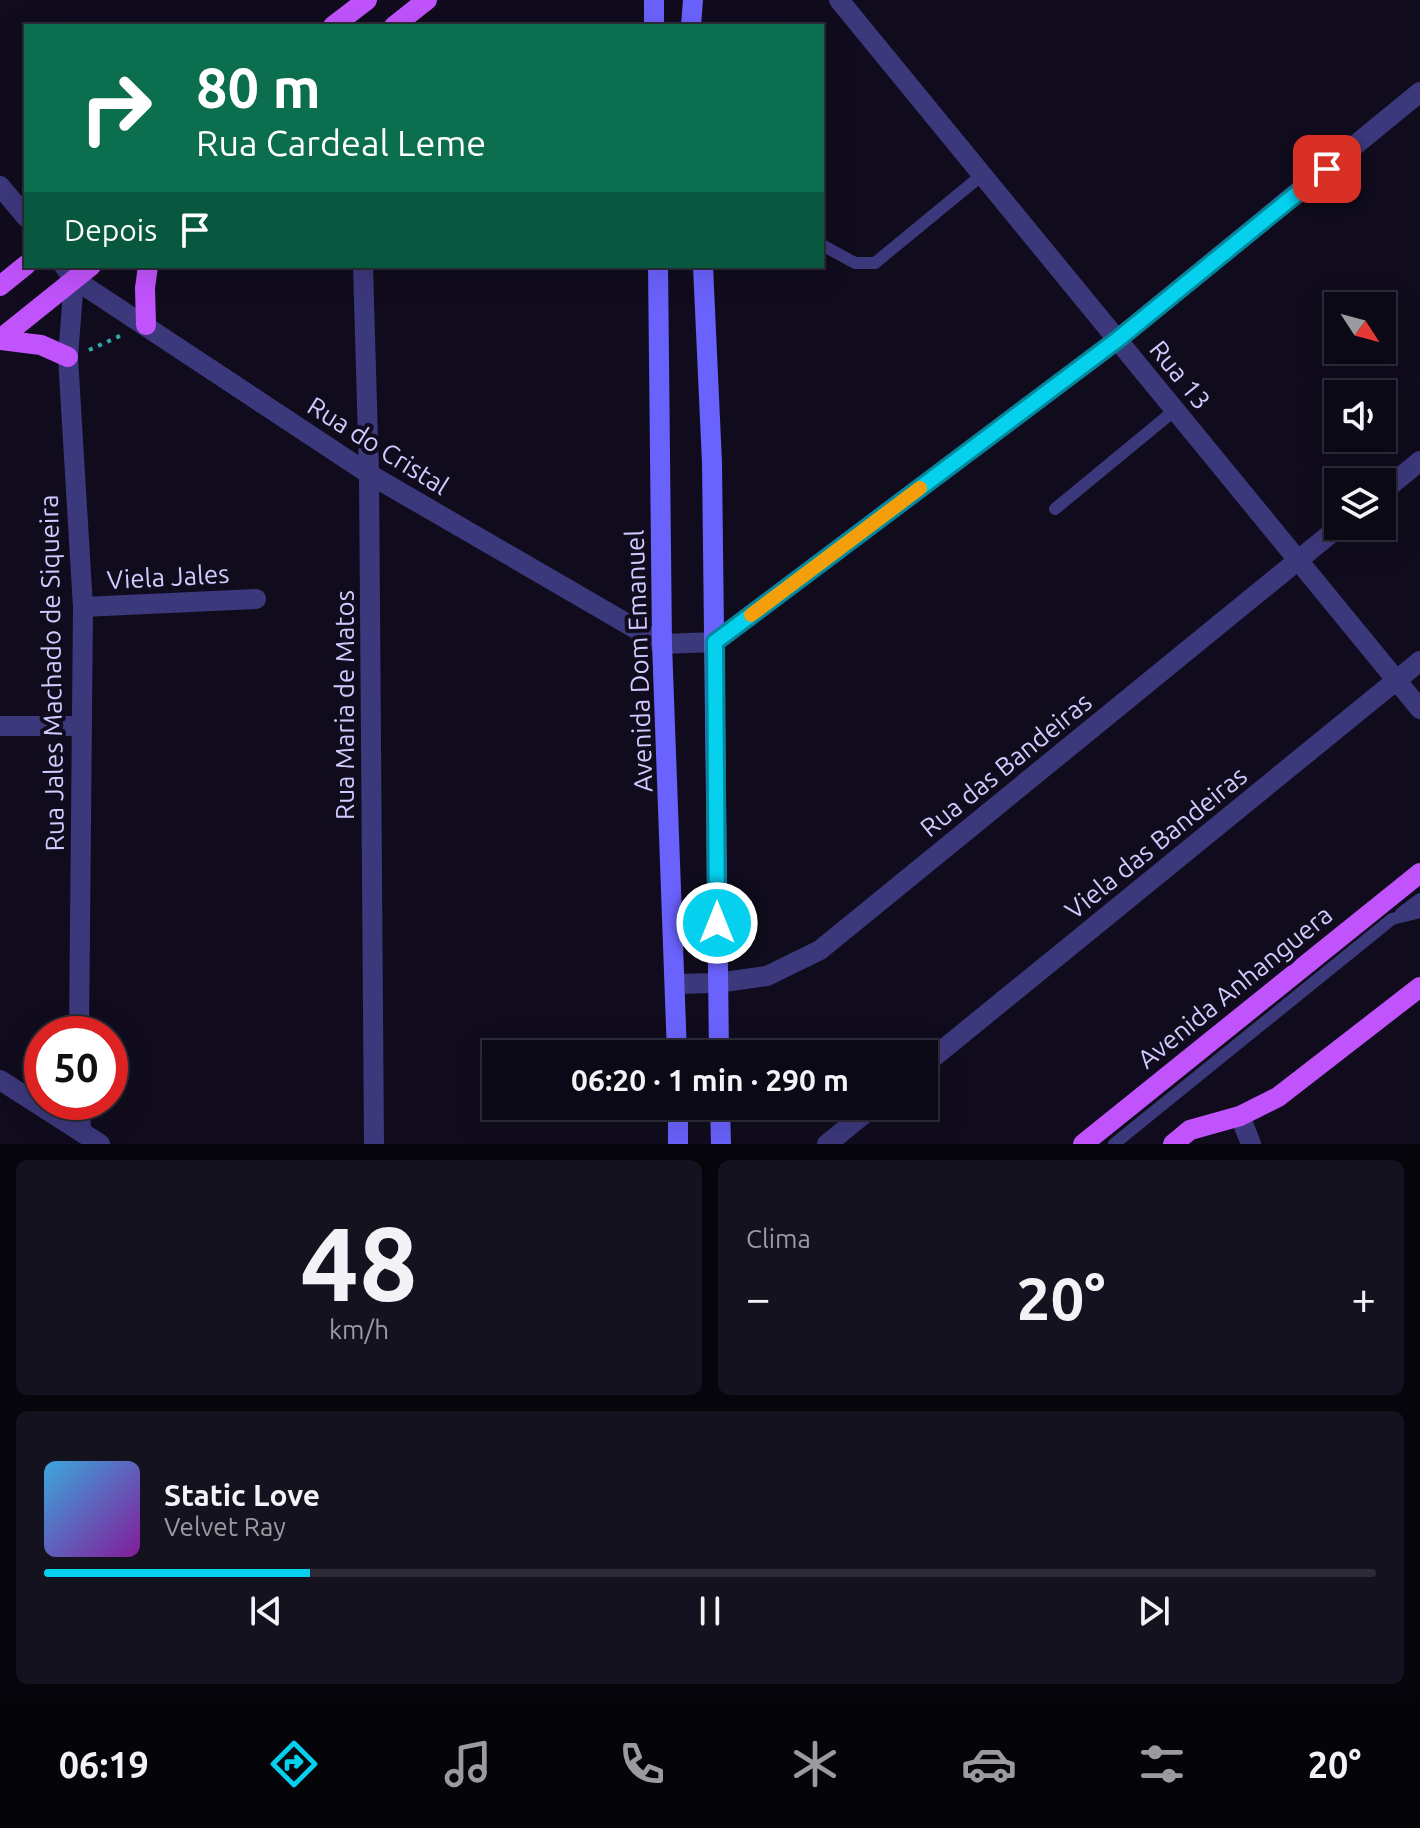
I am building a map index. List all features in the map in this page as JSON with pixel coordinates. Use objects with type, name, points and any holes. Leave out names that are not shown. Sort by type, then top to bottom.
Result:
[{"type":"main road","points":[[336,24],[367,0]]},
{"type":"main road","points":[[397,24],[427,0]]},
{"type":"main road","points":[[654,0],[654,24]]},
{"type":"main road","points":[[691,24],[693,0]]},
{"type":"main road","points":[[0,286],[24,267]]},
{"type":"main road","points":[[146,325],[148,268]]},
{"type":"main road","name":"Avenida Dom Emanuel","points":[[658,268],[662,644],[677,1040]]},
{"type":"main road","points":[[703,268],[712,463],[719,1040]]},
{"type":"main road","points":[[0,340],[69,273]]},
{"type":"main road","points":[[0,340],[41,345],[68,357]]},
{"type":"main road","name":"Avenida Anhanguera","points":[[1083,1144],[1420,873]]},
{"type":"main road","points":[[1173,1144],[1190,1130],[1240,1116],[1278,1097],[1420,987]]},
{"type":"main road","points":[[678,1120],[678,1144]]},
{"type":"main road","points":[[720,1120],[721,1144]]},
{"type":"street","name":"Rua 13","points":[[839,0],[1420,709]]},
{"type":"street","points":[[662,644],[715,642],[1117,340],[1420,92]]},
{"type":"street","points":[[0,186],[24,215]]},
{"type":"street","name":"Rua Maria de Matos","points":[[363,268],[369,474],[374,1144]]},
{"type":"street","name":"Rua do Cristal","points":[[69,273],[369,474],[662,644]]},
{"type":"street","name":"Rua Jales Machado de Siqueira","points":[[69,273],[68,357],[83,607],[79,1016]]},
{"type":"street","points":[[1396,481],[1420,461]]},
{"type":"street","name":"Rua das Bandeiras","points":[[676,984],[717,983],[767,976],[820,950],[1324,539]]},
{"type":"street","name":"Viela Jales","points":[[83,607],[256,599]]},
{"type":"street","name":"Viela das Bandeiras","points":[[938,1054],[1420,661]]},
{"type":"street","points":[[0,726],[82,726]]},
{"type":"street","points":[[0,1080],[100,1144]]},
{"type":"street","points":[[1240,1116],[1251,1144]]},
{"type":"street","points":[[81,1120],[81,1131]]},
{"type":"street","points":[[827,1144],[857,1120]]},
{"type":"lane","points":[[824,246],[855,263],[875,263],[982,175]]},
{"type":"lane","points":[[1055,509],[1175,410]]},
{"type":"lane","points":[[1114,1144],[1420,899]]},
{"type":"lane","points":[[1392,919],[1420,912]]},
{"type":"path","points":[[68,357],[146,325]]},
{"type":"slow traffic","points":[[751,615],[920,488]]},
{"type":"route","points":[[717,923],[715,642],[1117,340],[1327,169]]}]
